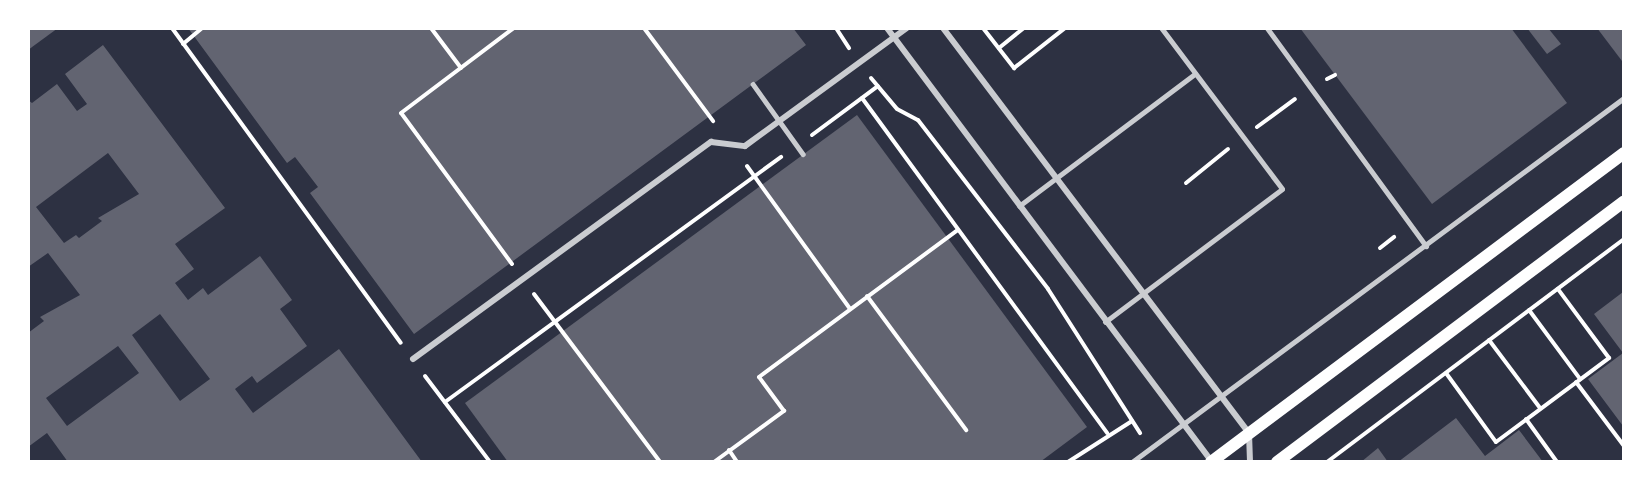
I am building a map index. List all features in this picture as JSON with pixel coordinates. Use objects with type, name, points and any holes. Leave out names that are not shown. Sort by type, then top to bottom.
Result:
[{"type":"main road","points":[[1212,462],[1623,153]]},
{"type":"main road","points":[[1277,462],[1623,201]]},
{"type":"street","points":[[887,28],[1212,462]]},
{"type":"street","points":[[413,359],[711,141],[745,146],[907,28]]},
{"type":"street","points":[[943,28],[1249,433],[1250,462]]},
{"type":"street","points":[[1267,28],[1426,246]]},
{"type":"lane","points":[[1105,322],[1282,189],[1161,28]]},
{"type":"lane","points":[[1019,206],[1195,74]]},
{"type":"lane","points":[[753,84],[803,154]]},
{"type":"lane","points":[[1132,462],[1623,98]]},
{"type":"path","points":[[172,28],[490,462]]},
{"type":"path","points":[[183,44],[202,28]]},
{"type":"path","points":[[431,28],[461,68]]},
{"type":"path","points":[[511,262],[401,113],[514,28]]},
{"type":"path","points":[[644,28],[710,117]]},
{"type":"path","points":[[836,28],[897,110],[918,120],[1048,289],[1151,448]]},
{"type":"path","points":[[984,28],[1014,68],[1065,28]]},
{"type":"path","points":[[999,48],[1024,28]]},
{"type":"path","points":[[445,402],[878,86]]},
{"type":"path","points":[[862,98],[1107,433]]},
{"type":"path","points":[[762,184],[850,309]]},
{"type":"path","points":[[714,462],[784,411],[759,376],[958,230]]},
{"type":"path","points":[[1327,462],[1623,239]]},
{"type":"path","points":[[1446,373],[1496,442],[1609,358],[1558,289]]},
{"type":"path","points":[[867,296],[966,430]]},
{"type":"path","points":[[1529,310],[1623,446]]},
{"type":"path","points":[[561,332],[660,462]]},
{"type":"path","points":[[1489,340],[1540,408]]},
{"type":"path","points":[[1526,419],[1557,462]]},
{"type":"path","points":[[1068,462],[1107,433],[1132,421]]},
{"type":"path","points":[[729,450],[737,462]]},
{"type":"building","points":[[28,28],[58,28],[28,50]]},
{"type":"building","points":[[188,28],[793,28],[806,45],[414,334],[310,193],[318,187],[295,157],[287,163]]},
{"type":"building","points":[[1300,28],[1511,28],[1567,103],[1432,204]]},
{"type":"building","points":[[1527,28],[1548,28],[1561,44],[1547,54]]},
{"type":"building","points":[[1597,28],[1623,28],[1622,61]]},
{"type":"building","points":[[103,45],[225,208],[175,244],[194,269],[175,283],[188,300],[203,288],[208,295],[260,256],[292,300],[280,309],[307,346],[257,383],[252,376],[235,389],[253,413],[339,349],[422,462],[68,462],[47,433],[28,447],[28,333],[44,321],[40,317],[80,295],[48,253],[28,267],[28,100],[32,103],[57,84],[77,111],[87,104],[65,74]],"holes":[[[108,153],[139,194],[98,218],[102,221],[79,238],[76,235],[64,243],[36,207]],[[160,314],[210,379],[180,401],[132,335]],[[118,346],[139,373],[67,426],[46,398]]]},
{"type":"building","points":[[857,115],[1087,427],[1040,462],[508,462],[465,403]]},
{"type":"building","points":[[1623,292],[1623,353],[1594,314]]},
{"type":"building","points":[[1623,353],[1623,426],[1588,379]]},
{"type":"building","points":[[1456,418],[1485,456],[1519,430],[1543,462],[1398,462]]},
{"type":"building","points":[[1378,448],[1388,462],[1361,462]]}]
